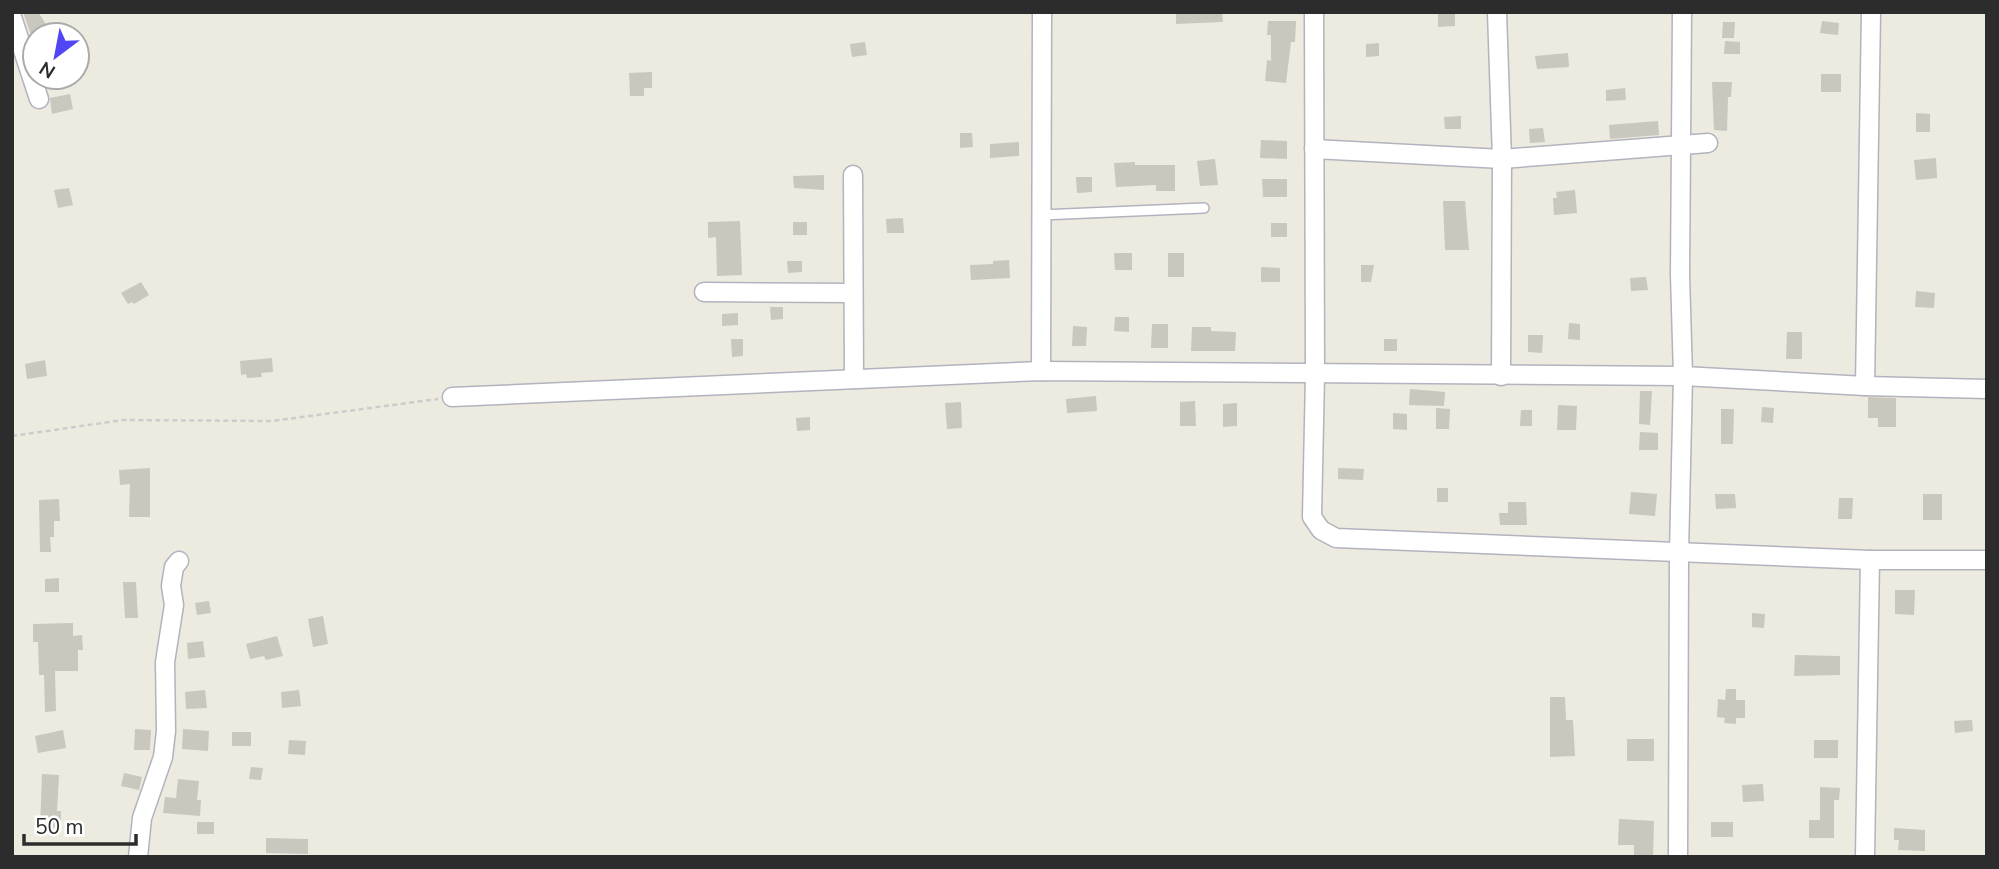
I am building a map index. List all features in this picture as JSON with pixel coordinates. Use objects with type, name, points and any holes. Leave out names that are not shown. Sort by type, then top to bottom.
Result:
[{"type":"street","points":[[1041,371],[1042,12]]},
{"type":"street","points":[[1314,12],[1315,375],[1312,517],[1321,530],[1336,538],[1870,560],[1987,560]]},
{"type":"street","points":[[1497,12],[1502,159],[1501,376]]},
{"type":"street","points":[[1678,857],[1680,406],[1683,376],[1680,275],[1682,12]]},
{"type":"street","points":[[1865,386],[1871,12]]},
{"type":"street","points":[[12,16],[39,99]]},
{"type":"street","points":[[1314,149],[1502,159],[1708,143]]},
{"type":"street","points":[[853,175],[854,379]]},
{"type":"street","points":[[704,292],[853,293]]},
{"type":"street","points":[[452,397],[1041,371],[1683,376],[1865,386],[1987,389]]},
{"type":"street","points":[[1865,857],[1870,560]]},
{"type":"street","points":[[138,857],[142,818],[163,757],[166,731],[165,662],[174,605],[171,586],[174,567],[179,561]]},
{"type":"lane","points":[[1041,215],[1203,208]]},
{"type":"path","points":[[12,436],[123,420],[272,421],[452,397]]},
{"type":"building","points":[[23,12],[38,12],[44,21],[26,21]]},
{"type":"building","points":[[1176,12],[1222,12],[1223,22],[1176,24]]},
{"type":"building","points":[[1438,12],[1455,12],[1455,26],[1438,27]]},
{"type":"building","points":[[1268,21],[1296,21],[1295,42],[1291,42],[1286,83],[1265,81],[1267,60],[1271,61]]},
{"type":"building","points":[[1822,21],[1839,23],[1838,35],[1820,33]]},
{"type":"building","points":[[1723,22],[1735,22],[1734,38],[1722,38]]},
{"type":"building","points":[[1725,41],[1740,42],[1740,54],[1724,54]]},
{"type":"building","points":[[865,42],[867,55],[852,57],[850,44]]},
{"type":"building","points":[[1379,43],[1379,56],[1366,57],[1366,44]]},
{"type":"building","points":[[1568,53],[1569,67],[1537,69],[1535,56]]},
{"type":"building","points":[[652,72],[652,88],[644,88],[644,96],[630,96],[629,73]]},
{"type":"building","points":[[1821,74],[1841,74],[1841,92],[1821,92]]},
{"type":"building","points":[[1712,82],[1732,82],[1731,97],[1728,97],[1727,131],[1714,130]]},
{"type":"building","points":[[1625,88],[1626,100],[1606,101],[1606,90]]},
{"type":"building","points":[[70,94],[73,109],[52,114],[50,98]]},
{"type":"building","points":[[1916,113],[1930,114],[1930,132],[1916,132]]},
{"type":"building","points":[[1461,116],[1461,129],[1445,129],[1444,117]]},
{"type":"building","points":[[1658,121],[1659,135],[1610,139],[1609,125]]},
{"type":"building","points":[[1543,128],[1545,142],[1530,143],[1529,129]]},
{"type":"building","points":[[960,133],[972,133],[973,147],[960,148]]},
{"type":"building","points":[[1261,140],[1287,141],[1287,159],[1260,158]]},
{"type":"building","points":[[1019,142],[1019,156],[990,158],[990,144]]},
{"type":"building","points":[[1936,158],[1937,178],[1916,180],[1914,160]]},
{"type":"building","points":[[1215,159],[1218,185],[1200,186],[1197,161]]},
{"type":"building","points":[[1135,162],[1135,165],[1175,165],[1175,191],[1156,191],[1156,185],[1116,187],[1114,163]]},
{"type":"building","points":[[824,175],[824,190],[794,188],[793,176]]},
{"type":"building","points":[[1076,177],[1092,177],[1092,192],[1077,193]]},
{"type":"building","points":[[1262,179],[1287,179],[1287,197],[1263,197]]},
{"type":"building","points":[[69,188],[73,205],[58,208],[54,190]]},
{"type":"building","points":[[1575,190],[1577,213],[1554,215],[1553,198],[1557,198],[1556,192]]},
{"type":"building","points":[[1443,201],[1465,201],[1469,250],[1445,250]]},
{"type":"building","points":[[903,218],[904,233],[887,233],[886,219]]},
{"type":"building","points":[[740,221],[742,275],[717,276],[716,237],[708,238],[708,222]]},
{"type":"building","points":[[793,222],[807,222],[807,235],[793,235]]},
{"type":"building","points":[[1271,223],[1287,223],[1287,237],[1271,237]]},
{"type":"building","points":[[1114,253],[1132,253],[1132,270],[1115,270]]},
{"type":"building","points":[[1168,253],[1184,253],[1184,277],[1168,277]]},
{"type":"building","points":[[1009,260],[1010,278],[971,280],[970,265]]},
{"type":"building","points":[[787,261],[802,261],[802,272],[788,273]]},
{"type":"building","points":[[1361,265],[1374,265],[1371,282],[1361,282]]},
{"type":"building","points":[[1261,267],[1280,268],[1280,282],[1261,282]]},
{"type":"building","points":[[1646,277],[1648,290],[1631,291],[1630,278]]},
{"type":"building","points":[[141,282],[149,295],[134,304],[128,304],[121,293]]},
{"type":"building","points":[[1916,291],[1935,293],[1934,308],[1915,307]]},
{"type":"building","points":[[770,307],[783,307],[783,319],[771,320]]},
{"type":"building","points":[[738,313],[738,325],[722,326],[722,314]]},
{"type":"building","points":[[1115,317],[1129,317],[1129,332],[1114,331]]},
{"type":"building","points":[[1569,323],[1580,324],[1580,340],[1568,339]]},
{"type":"building","points":[[1152,324],[1168,324],[1168,348],[1151,348]]},
{"type":"building","points":[[1073,326],[1087,327],[1086,346],[1072,346]]},
{"type":"building","points":[[1192,327],[1211,327],[1211,331],[1236,332],[1235,351],[1191,351]]},
{"type":"building","points":[[1787,332],[1802,332],[1802,359],[1786,359]]},
{"type":"building","points":[[1528,335],[1543,335],[1542,353],[1528,352]]},
{"type":"building","points":[[731,339],[743,339],[743,356],[732,357]]},
{"type":"building","points":[[1384,339],[1397,339],[1397,351],[1384,351]]},
{"type":"building","points":[[272,358],[273,372],[261,373],[262,377],[247,378],[246,374],[241,375],[240,361]]},
{"type":"building","points":[[45,360],[47,376],[27,379],[25,364]]},
{"type":"building","points":[[1410,389],[1445,392],[1444,406],[1409,405]]},
{"type":"building","points":[[1640,391],[1652,391],[1650,425],[1639,424]]},
{"type":"building","points":[[1096,396],[1097,411],[1067,413],[1066,399]]},
{"type":"building","points":[[1868,397],[1896,398],[1896,427],[1878,427],[1878,418],[1868,418]]},
{"type":"building","points":[[1195,401],[1196,426],[1180,426],[1180,402]]},
{"type":"building","points":[[961,402],[962,428],[947,429],[945,403]]},
{"type":"building","points":[[1237,403],[1237,426],[1223,427],[1223,404]]},
{"type":"building","points":[[1558,405],[1577,406],[1576,430],[1557,430]]},
{"type":"building","points":[[1762,407],[1774,408],[1773,423],[1761,422]]},
{"type":"building","points":[[1436,408],[1450,409],[1449,429],[1436,429]]},
{"type":"building","points":[[1721,409],[1734,409],[1733,444],[1721,444]]},
{"type":"building","points":[[1521,410],[1532,410],[1532,426],[1520,426]]},
{"type":"building","points":[[1393,413],[1407,414],[1407,430],[1393,429]]},
{"type":"building","points":[[810,417],[810,430],[797,431],[796,418]]},
{"type":"building","points":[[1640,432],[1658,433],[1658,450],[1639,450]]},
{"type":"building","points":[[150,468],[150,517],[129,517],[130,484],[120,485],[119,470]]},
{"type":"building","points":[[1338,468],[1364,469],[1363,480],[1338,479]]},
{"type":"building","points":[[1437,488],[1448,488],[1448,502],[1437,502]]},
{"type":"building","points":[[1631,492],[1657,494],[1655,516],[1629,514]]},
{"type":"building","points":[[1715,494],[1735,494],[1736,508],[1716,509]]},
{"type":"building","points":[[1923,494],[1942,494],[1942,520],[1923,520]]},
{"type":"building","points":[[1839,498],[1853,498],[1852,519],[1838,519]]},
{"type":"building","points":[[59,499],[60,521],[54,521],[54,537],[50,537],[51,552],[40,552],[39,500]]},
{"type":"building","points":[[1508,502],[1526,502],[1527,525],[1500,525],[1499,513],[1508,513]]},
{"type":"building","points":[[59,578],[59,592],[45,592],[45,579]]},
{"type":"building","points":[[123,582],[136,582],[138,618],[125,618]]},
{"type":"building","points":[[1895,590],[1915,590],[1914,615],[1895,614]]},
{"type":"building","points":[[209,601],[211,613],[197,615],[195,603]]},
{"type":"building","points":[[1752,613],[1765,614],[1764,628],[1752,627]]},
{"type":"building","points":[[323,616],[328,644],[313,647],[308,619]]},
{"type":"building","points":[[73,623],[73,636],[82,635],[83,650],[78,650],[78,671],[55,671],[56,711],[45,712],[44,675],[39,675],[38,642],[33,642],[33,624]]},
{"type":"building","points":[[277,636],[283,656],[266,660],[264,656],[250,659],[246,644]]},
{"type":"building","points":[[203,641],[205,657],[188,659],[187,643]]},
{"type":"building","points":[[1795,655],[1840,656],[1840,675],[1794,676]]},
{"type":"building","points":[[1726,689],[1736,689],[1736,700],[1745,700],[1745,718],[1736,718],[1736,724],[1724,723],[1725,718],[1717,717],[1718,699],[1725,700]]},
{"type":"building","points":[[205,690],[207,708],[186,709],[185,692]]},
{"type":"building","points":[[299,690],[301,706],[282,708],[281,692]]},
{"type":"building","points":[[1550,697],[1565,697],[1566,720],[1573,720],[1575,756],[1550,757]]},
{"type":"building","points":[[1972,720],[1973,731],[1955,733],[1954,721]]},
{"type":"building","points":[[135,729],[151,730],[150,750],[134,750]]},
{"type":"building","points":[[183,729],[209,731],[208,751],[182,749]]},
{"type":"building","points":[[63,730],[66,748],[38,753],[35,736]]},
{"type":"building","points":[[232,732],[251,732],[251,746],[232,746]]},
{"type":"building","points":[[1627,739],[1654,739],[1654,761],[1627,761]]},
{"type":"building","points":[[289,740],[306,741],[305,755],[288,754]]},
{"type":"building","points":[[1814,740],[1838,740],[1838,758],[1814,758]]},
{"type":"building","points":[[251,767],[263,768],[261,780],[249,779]]},
{"type":"building","points":[[124,773],[142,777],[139,790],[121,786]]},
{"type":"building","points":[[42,774],[59,775],[57,811],[61,811],[61,828],[40,827]]},
{"type":"building","points":[[178,779],[199,781],[197,800],[201,800],[200,816],[163,813],[165,797],[176,798]]},
{"type":"building","points":[[1763,784],[1764,801],[1743,802],[1742,785]]},
{"type":"building","points":[[1820,787],[1840,788],[1839,800],[1834,800],[1834,838],[1809,838],[1809,820],[1820,820]]},
{"type":"building","points":[[1619,819],[1654,821],[1653,857],[1634,857],[1634,845],[1618,845]]},
{"type":"building","points":[[197,822],[214,822],[214,834],[197,834]]},
{"type":"building","points":[[1711,822],[1733,822],[1733,837],[1711,837]]},
{"type":"building","points":[[1894,828],[1925,830],[1925,851],[1898,850],[1899,840],[1894,840]]},
{"type":"building","points":[[266,838],[308,839],[308,854],[266,853]]}]
